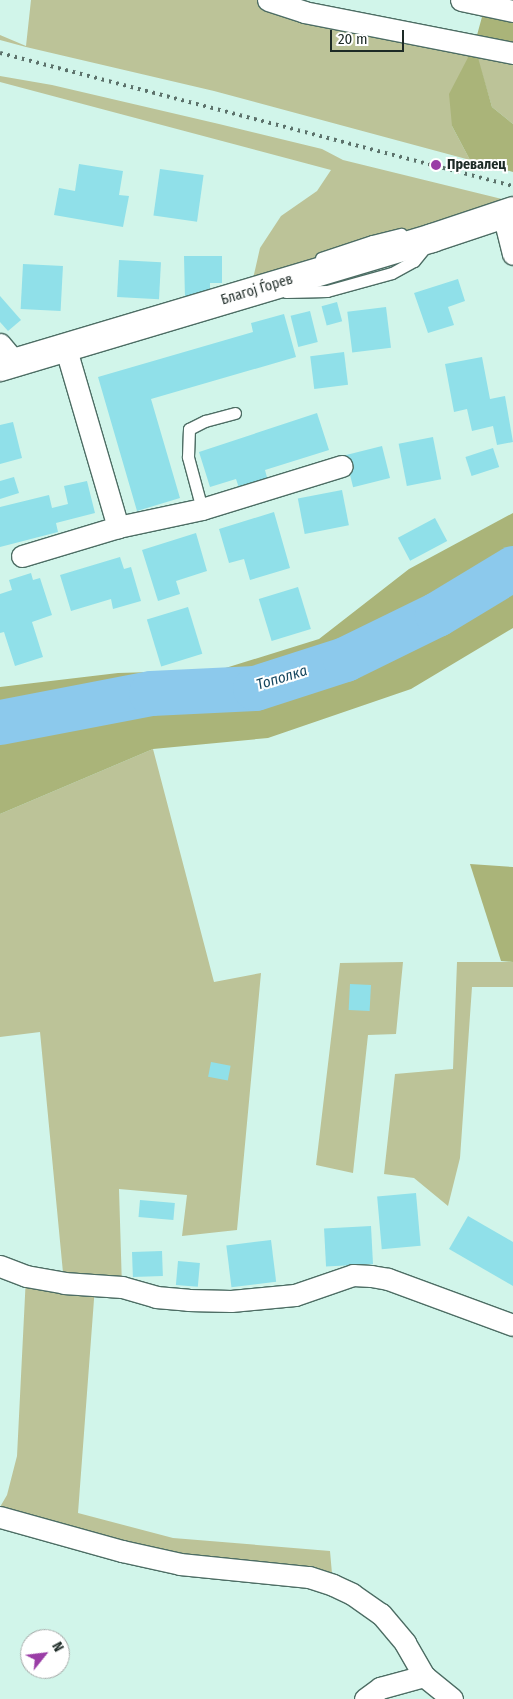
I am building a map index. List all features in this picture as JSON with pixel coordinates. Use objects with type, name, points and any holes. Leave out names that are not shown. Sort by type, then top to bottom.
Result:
[{"type":"main road","name":"Благој Ѓорев","points":[[5,358],[65,346],[432,238],[508,212]]},
{"type":"street","points":[[268,0],[304,12],[513,53]]},
{"type":"street","points":[[461,0],[513,12]]},
{"type":"street","points":[[508,212],[513,254]]},
{"type":"street","points":[[65,346],[118,527]]},
{"type":"street","points":[[22,556],[118,527],[202,510],[342,466]]},
{"type":"street","points":[[0,1266],[26,1276],[64,1283],[122,1286],[156,1296],[188,1300],[231,1301],[294,1295],[353,1275],[372,1276],[388,1279],[513,1325]]},
{"type":"street","points":[[0,1517],[180,1564],[309,1577],[333,1585],[352,1594],[381,1614],[405,1644],[424,1676],[452,1699]]},
{"type":"street","points":[[365,1699],[380,1688],[424,1676]]},
{"type":"lane","points":[[250,292],[297,268],[372,240],[508,212]]},
{"type":"lane","points":[[202,510],[188,457],[189,429],[204,421],[235,413]]},
{"type":"green space","points":[[31,0],[268,0],[513,53],[513,124],[492,107],[474,47],[452,126],[470,160],[214,91],[0,40],[0,35],[26,46]]},
{"type":"green space","points":[[485,6],[513,11],[513,53],[475,47],[492,107],[513,124],[513,172],[470,160],[452,126],[449,94],[474,46]]},
{"type":"green space","points":[[0,76],[52,85],[322,149],[343,160],[510,201],[250,292],[260,248],[281,216],[317,191],[331,170],[0,82]]},
{"type":"green space","points":[[513,513],[513,628],[411,689],[268,738],[153,749],[0,814],[0,687],[118,673],[219,670],[319,639],[409,569]]},
{"type":"green space","points":[[153,749],[214,982],[261,973],[237,1230],[182,1236],[187,1195],[119,1189],[122,1287],[95,1286],[78,1513],[173,1538],[330,1551],[333,1585],[180,1564],[0,1517],[0,1507],[7,1495],[17,1456],[26,1276],[64,1283],[40,1032],[0,1037],[0,814]]},
{"type":"green space","points":[[470,864],[513,867],[513,962],[501,961]]},
{"type":"green space","points":[[403,962],[396,1034],[368,1035],[353,1173],[316,1165],[340,963]]},
{"type":"green space","points":[[457,962],[513,962],[513,987],[472,987],[460,1158],[448,1206],[414,1178],[384,1174],[395,1074],[453,1069]]},
{"type":"building","points":[[79,164],[123,171],[119,195],[129,196],[123,227],[54,215],[59,188],[75,191]]},
{"type":"building","points":[[160,169],[204,175],[197,222],[153,216]]},
{"type":"building","points":[[184,256],[222,256],[222,283],[210,283],[210,298],[185,299]]},
{"type":"building","points":[[119,260],[161,262],[159,299],[117,297]]},
{"type":"building","points":[[23,264],[63,266],[61,311],[21,309]]},
{"type":"building","points":[[458,279],[465,301],[448,307],[454,325],[428,333],[414,293]]},
{"type":"building","points":[[0,296],[21,320],[8,331],[0,322]]},
{"type":"building","points":[[337,302],[342,321],[327,325],[322,306]]},
{"type":"building","points":[[386,307],[391,348],[352,352],[347,312]]},
{"type":"building","points":[[310,311],[318,342],[298,347],[291,316]]},
{"type":"building","points":[[284,314],[296,357],[151,399],[180,498],[137,511],[98,377],[253,332],[251,323]]},
{"type":"building","points":[[344,352],[348,385],[314,389],[310,356]]},
{"type":"building","points":[[482,357],[490,399],[505,396],[513,442],[497,445],[493,426],[472,431],[467,409],[454,412],[445,364]]},
{"type":"building","points":[[317,413],[329,450],[265,470],[269,485],[241,494],[236,479],[210,487],[199,452]]},
{"type":"building","points":[[13,422],[22,458],[0,464],[0,425]]},
{"type":"building","points":[[433,437],[441,479],[407,486],[399,444]]},
{"type":"building","points":[[382,446],[390,478],[353,487],[345,455]]},
{"type":"building","points":[[493,448],[499,467],[472,476],[465,457]]},
{"type":"building","points":[[14,477],[19,493],[0,499],[0,481]]},
{"type":"building","points":[[87,481],[95,513],[56,523],[58,532],[0,547],[0,507],[49,495],[52,508],[68,504],[64,486]]},
{"type":"building","points":[[342,490],[349,525],[305,534],[298,499]]},
{"type":"building","points":[[274,512],[290,568],[250,580],[244,559],[229,563],[219,529]]},
{"type":"building","points":[[435,518],[447,541],[410,561],[398,538]]},
{"type":"building","points":[[196,533],[207,571],[176,581],[180,594],[158,601],[142,550]]},
{"type":"building","points":[[120,557],[124,569],[131,567],[141,601],[113,609],[111,599],[71,611],[60,575]]},
{"type":"building","points":[[31,573],[33,580],[40,578],[52,615],[32,622],[43,657],[15,666],[4,632],[0,633],[0,594],[12,590],[9,580]]},
{"type":"building","points":[[298,587],[311,629],[272,641],[259,599]]},
{"type":"building","points":[[188,607],[202,654],[161,666],[147,620]]},
{"type":"building","points":[[350,984],[371,985],[370,1011],[349,1010]]},
{"type":"building","points":[[211,1062],[231,1066],[228,1081],[208,1077]]},
{"type":"building","points":[[416,1193],[421,1246],[382,1249],[377,1196]]},
{"type":"building","points":[[140,1200],[175,1203],[173,1220],[139,1217]]},
{"type":"building","points":[[468,1216],[513,1242],[513,1286],[449,1249]]},
{"type":"building","points":[[371,1226],[373,1264],[326,1266],[324,1228]]},
{"type":"building","points":[[271,1240],[276,1282],[231,1287],[226,1245]]},
{"type":"building","points":[[162,1251],[163,1276],[133,1277],[132,1252]]},
{"type":"building","points":[[178,1261],[200,1263],[198,1287],[176,1285]]},
{"type":"waterway","name":"Тополка","points":[[0,722],[151,693],[255,688],[345,659],[437,614],[513,568]]},
{"type":"railway","points":[[0,53],[513,186]]},
{"type":"place","name":"Превалец","points":[[436,165]]}]
